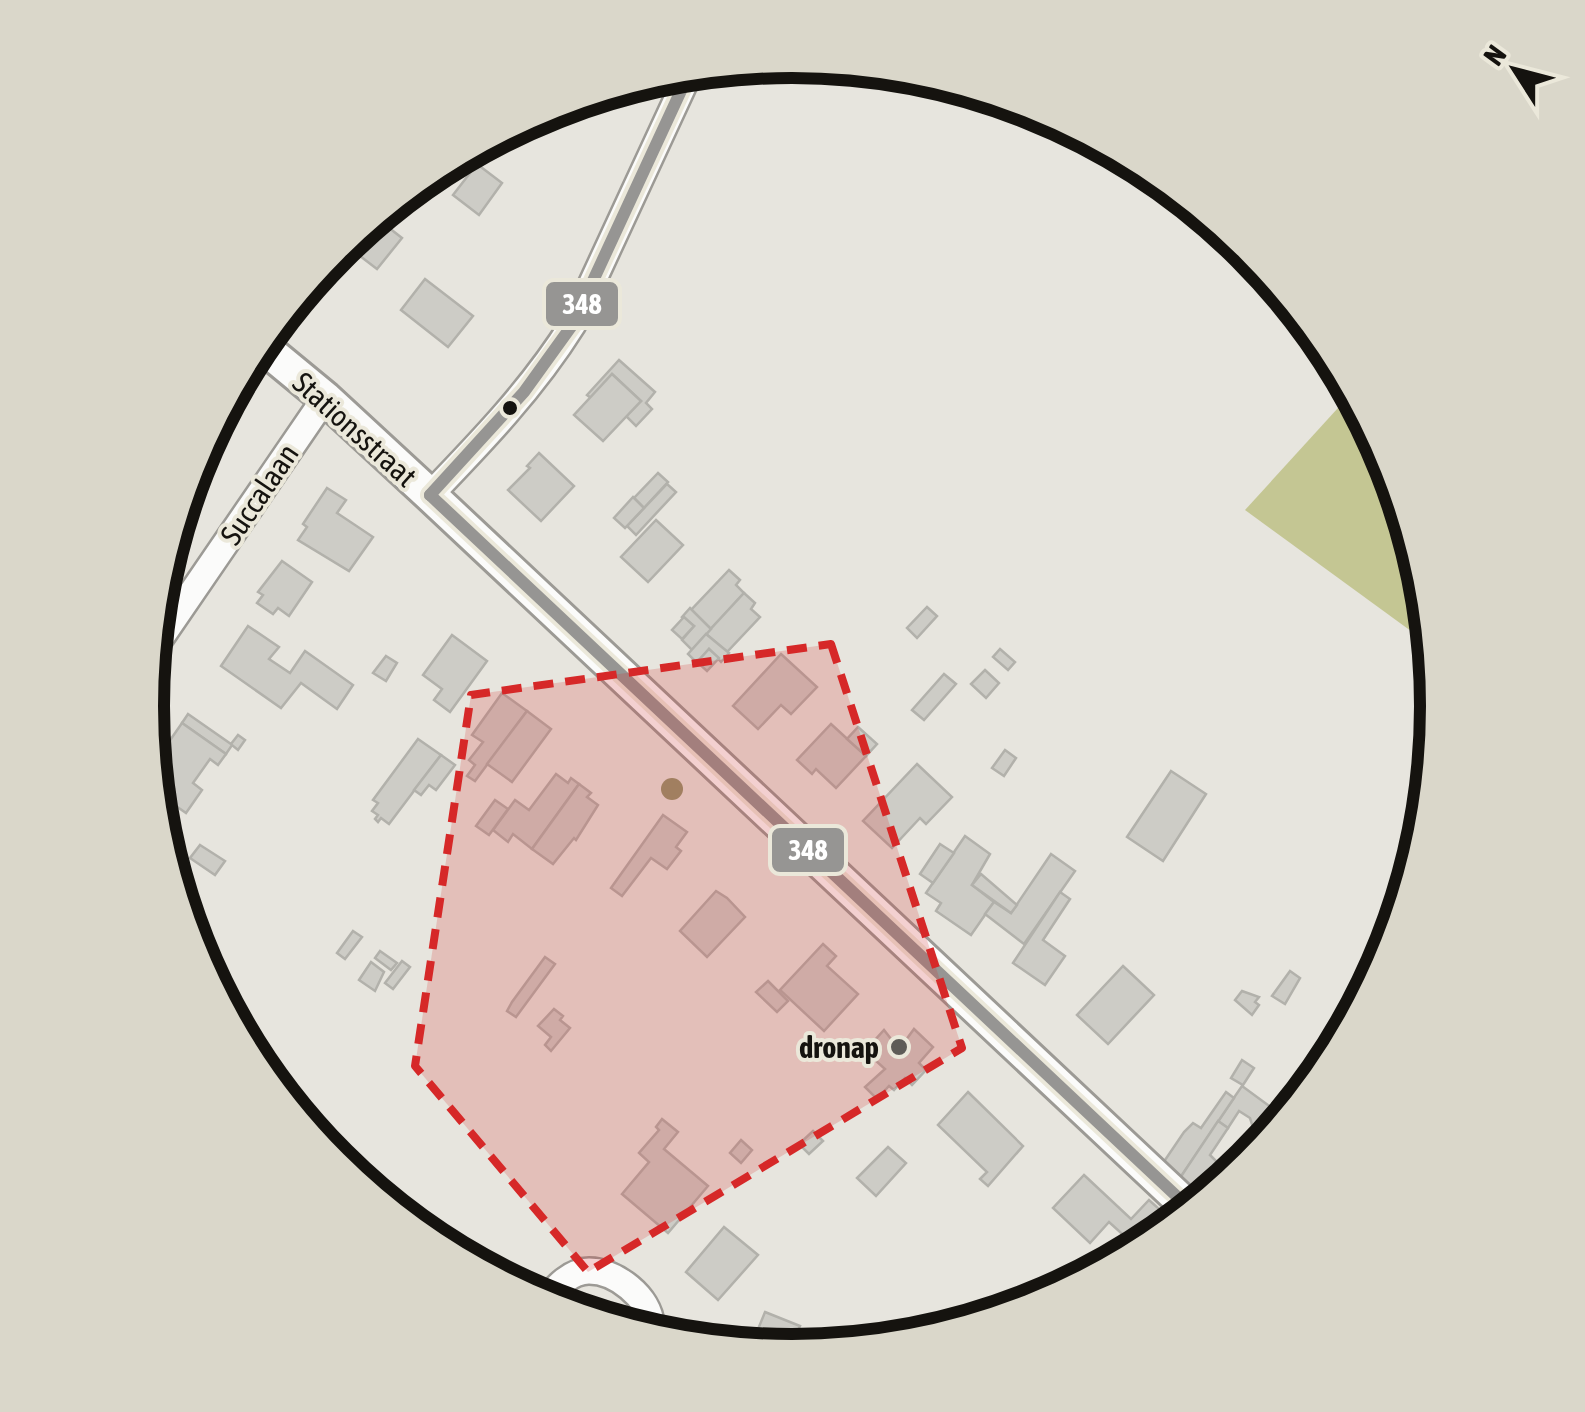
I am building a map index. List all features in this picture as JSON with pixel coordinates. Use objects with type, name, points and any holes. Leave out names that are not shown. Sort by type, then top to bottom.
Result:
[{"type":"street","points":[[430,496],[512,409],[573,324],[681,88]]},
{"type":"street","name":"Stationsstraat","points":[[272,354],[430,496],[1181,1200]]},
{"type":"street","name":"Succalaan","points":[[169,626],[324,398]]},
{"type":"street","points":[[555,1288],[588,1271],[613,1277],[645,1303],[649,1317]]},
{"type":"highlighted area","points":[[831,644],[962,1048],[588,1272],[415,1066],[471,695]]},
{"type":"green space","points":[[1343,403],[1388,504],[1409,583],[1417,636],[1245,510]]},
{"type":"building","points":[[477,164],[502,183],[479,215],[453,195]]},
{"type":"building","points":[[387,226],[402,238],[377,269],[360,256],[360,250]]},
{"type":"building","points":[[425,279],[473,316],[448,347],[401,310]]},
{"type":"building","points":[[619,360],[655,392],[646,403],[652,409],[636,426],[626,416],[641,401],[612,374],[591,398],[587,395]]},
{"type":"building","points":[[612,374],[641,401],[603,441],[574,415]]},
{"type":"building","points":[[539,453],[574,486],[541,521],[508,490]]},
{"type":"building","points":[[658,473],[668,482],[644,508],[634,498]]},
{"type":"building","points":[[667,484],[676,492],[636,535],[627,526]]},
{"type":"building","points":[[327,488],[346,500],[337,513],[373,537],[349,571],[298,540],[307,527],[303,524]]},
{"type":"building","points":[[633,497],[644,508],[625,528],[614,518]]},
{"type":"building","points":[[656,520],[683,545],[648,582],[621,557]]},
{"type":"building","points":[[282,561],[312,582],[289,616],[278,608],[273,614],[257,603],[263,595],[258,592]]},
{"type":"building","points":[[729,570],[740,580],[736,585],[744,593],[711,629],[691,610]]},
{"type":"building","points":[[744,593],[755,603],[751,609],[760,617],[727,652],[706,634]]},
{"type":"building","points":[[927,607],[937,616],[917,638],[907,628]]},
{"type":"building","points":[[690,608],[711,629],[692,650],[682,640],[694,626],[682,617]]},
{"type":"building","points":[[684,617],[694,626],[682,639],[672,630]]},
{"type":"building","points":[[248,626],[279,647],[269,659],[290,673],[305,651],[353,685],[337,709],[301,683],[281,708],[221,666]]},
{"type":"building","points":[[706,634],[729,653],[721,662],[709,649],[697,663],[688,654]]},
{"type":"building","points":[[452,635],[487,661],[450,712],[434,700],[442,689],[423,675]]},
{"type":"building","points":[[709,649],[719,658],[707,671],[697,662]]},
{"type":"building","points":[[1000,649],[1015,662],[1008,670],[993,657]]},
{"type":"building","points":[[781,654],[817,687],[791,714],[781,705],[758,729],[733,706]]},
{"type":"building","points":[[386,656],[397,663],[386,681],[373,673]]},
{"type":"building","points":[[985,670],[999,683],[986,698],[971,684]]},
{"type":"building","points":[[944,674],[956,684],[924,720],[912,710]]},
{"type":"building","points":[[502,693],[527,711],[475,781],[467,776],[475,765],[469,760],[483,742],[472,735]]},
{"type":"building","points":[[527,711],[551,729],[512,782],[487,764]]},
{"type":"building","points":[[188,714],[231,744],[238,735],[245,740],[238,750],[232,745],[226,754],[182,723]]},
{"type":"building","points":[[182,723],[226,754],[218,765],[210,759],[193,783],[202,790],[186,813],[172,803],[170,794],[174,789],[169,785],[165,747]]},
{"type":"building","points":[[831,724],[866,756],[836,788],[816,769],[812,774],[797,760]]},
{"type":"building","points":[[858,727],[877,744],[866,756],[847,739]]},
{"type":"building","points":[[418,739],[441,755],[389,824],[381,818],[378,822],[378,815],[372,811],[378,803],[373,800]]},
{"type":"building","points":[[1005,750],[1016,758],[1004,776],[992,768]]},
{"type":"building","points":[[441,755],[455,765],[436,790],[429,785],[421,795],[414,790]]},
{"type":"building","points":[[917,764],[952,797],[926,824],[920,818],[892,848],[863,821]]},
{"type":"building","points":[[1171,771],[1206,794],[1163,861],[1127,837]]},
{"type":"building","points":[[556,774],[568,783],[571,778],[579,784],[532,849],[513,834],[508,842],[493,830],[515,800],[529,810]]},
{"type":"building","points":[[579,784],[598,805],[576,840],[553,864],[532,849]]},
{"type":"building","points":[[495,800],[508,809],[489,835],[476,826]]},
{"type":"building","points":[[663,815],[687,832],[676,847],[681,851],[667,869],[651,858],[622,896],[611,888]]},
{"type":"building","points":[[965,836],[990,854],[972,885],[994,902],[971,935],[936,911],[941,903],[926,893]]},
{"type":"building","points":[[940,844],[954,853],[933,883],[920,874]]},
{"type":"building","points":[[200,845],[225,861],[215,875],[190,858]]},
{"type":"building","points":[[1051,854],[1075,871],[1024,944],[985,914],[994,902],[1011,913]]},
{"type":"building","points":[[981,874],[1017,905],[1011,913],[972,885]]},
{"type":"building","points":[[716,891],[745,917],[707,957],[680,931]]},
{"type":"building","points":[[1060,892],[1070,899],[1043,940],[1065,956],[1045,985],[1013,963]]},
{"type":"building","points":[[353,931],[362,937],[345,959],[337,953]]},
{"type":"building","points":[[823,944],[836,956],[827,966],[858,994],[824,1031],[780,990]]},
{"type":"building","points":[[380,951],[397,963],[391,970],[375,958]]},
{"type":"building","points":[[545,957],[555,964],[516,1017],[507,1011]]},
{"type":"building","points":[[402,961],[410,967],[393,989],[385,983]]},
{"type":"building","points":[[371,962],[384,972],[375,991],[359,980]]},
{"type":"building","points":[[1123,966],[1154,995],[1108,1044],[1077,1015]]},
{"type":"building","points":[[1290,971],[1300,978],[1285,1004],[1272,996]]},
{"type":"building","points":[[768,981],[788,1001],[777,1012],[756,992]]},
{"type":"building","points":[[1242,991],[1259,997],[1252,1015],[1235,1000]]},
{"type":"building","points":[[554,1009],[570,1028],[551,1051],[545,1045],[551,1037],[538,1026]]},
{"type":"building","points":[[914,1029],[933,1047],[919,1063],[926,1070],[912,1085],[905,1078],[894,1090],[889,1086],[877,1099],[865,1087],[885,1069],[865,1051],[884,1030],[895,1044],[903,1044]]},
{"type":"building","points":[[1242,1060],[1254,1068],[1243,1085],[1231,1078]]},
{"type":"building","points":[[1242,1086],[1273,1111],[1254,1131],[1250,1118],[1239,1111],[1228,1128],[1218,1121]]},
{"type":"building","points":[[968,1092],[1023,1146],[988,1186],[980,1179],[987,1172],[938,1125]]},
{"type":"building","points":[[1226,1092],[1234,1098],[1180,1178],[1163,1163],[1193,1123],[1201,1128]]},
{"type":"building","points":[[662,1119],[678,1132],[664,1149],[708,1186],[668,1233],[622,1194],[649,1162],[639,1153],[659,1130],[656,1127]]},
{"type":"building","points":[[1218,1121],[1228,1128],[1210,1155],[1221,1166],[1193,1191],[1180,1178]]},
{"type":"building","points":[[813,1131],[823,1141],[809,1154],[799,1144]]},
{"type":"building","points":[[741,1140],[752,1150],[741,1163],[730,1153]]},
{"type":"building","points":[[888,1147],[906,1163],[876,1196],[857,1178]]},
{"type":"building","points":[[1084,1175],[1131,1219],[1149,1200],[1164,1213],[1127,1238],[1109,1222],[1090,1243],[1053,1208]]},
{"type":"building","points":[[724,1227],[758,1255],[718,1300],[686,1272]]},
{"type":"building","points":[[765,1312],[800,1326],[797,1334],[756,1333]]},
{"type":"transit line","name":"348","points":[[430,495],[524,392],[573,324],[682,88]]},
{"type":"transit line","name":"348","points":[[430,495],[1181,1200]]},
{"type":"place","name":"dronap","points":[[899,1047]]}]
